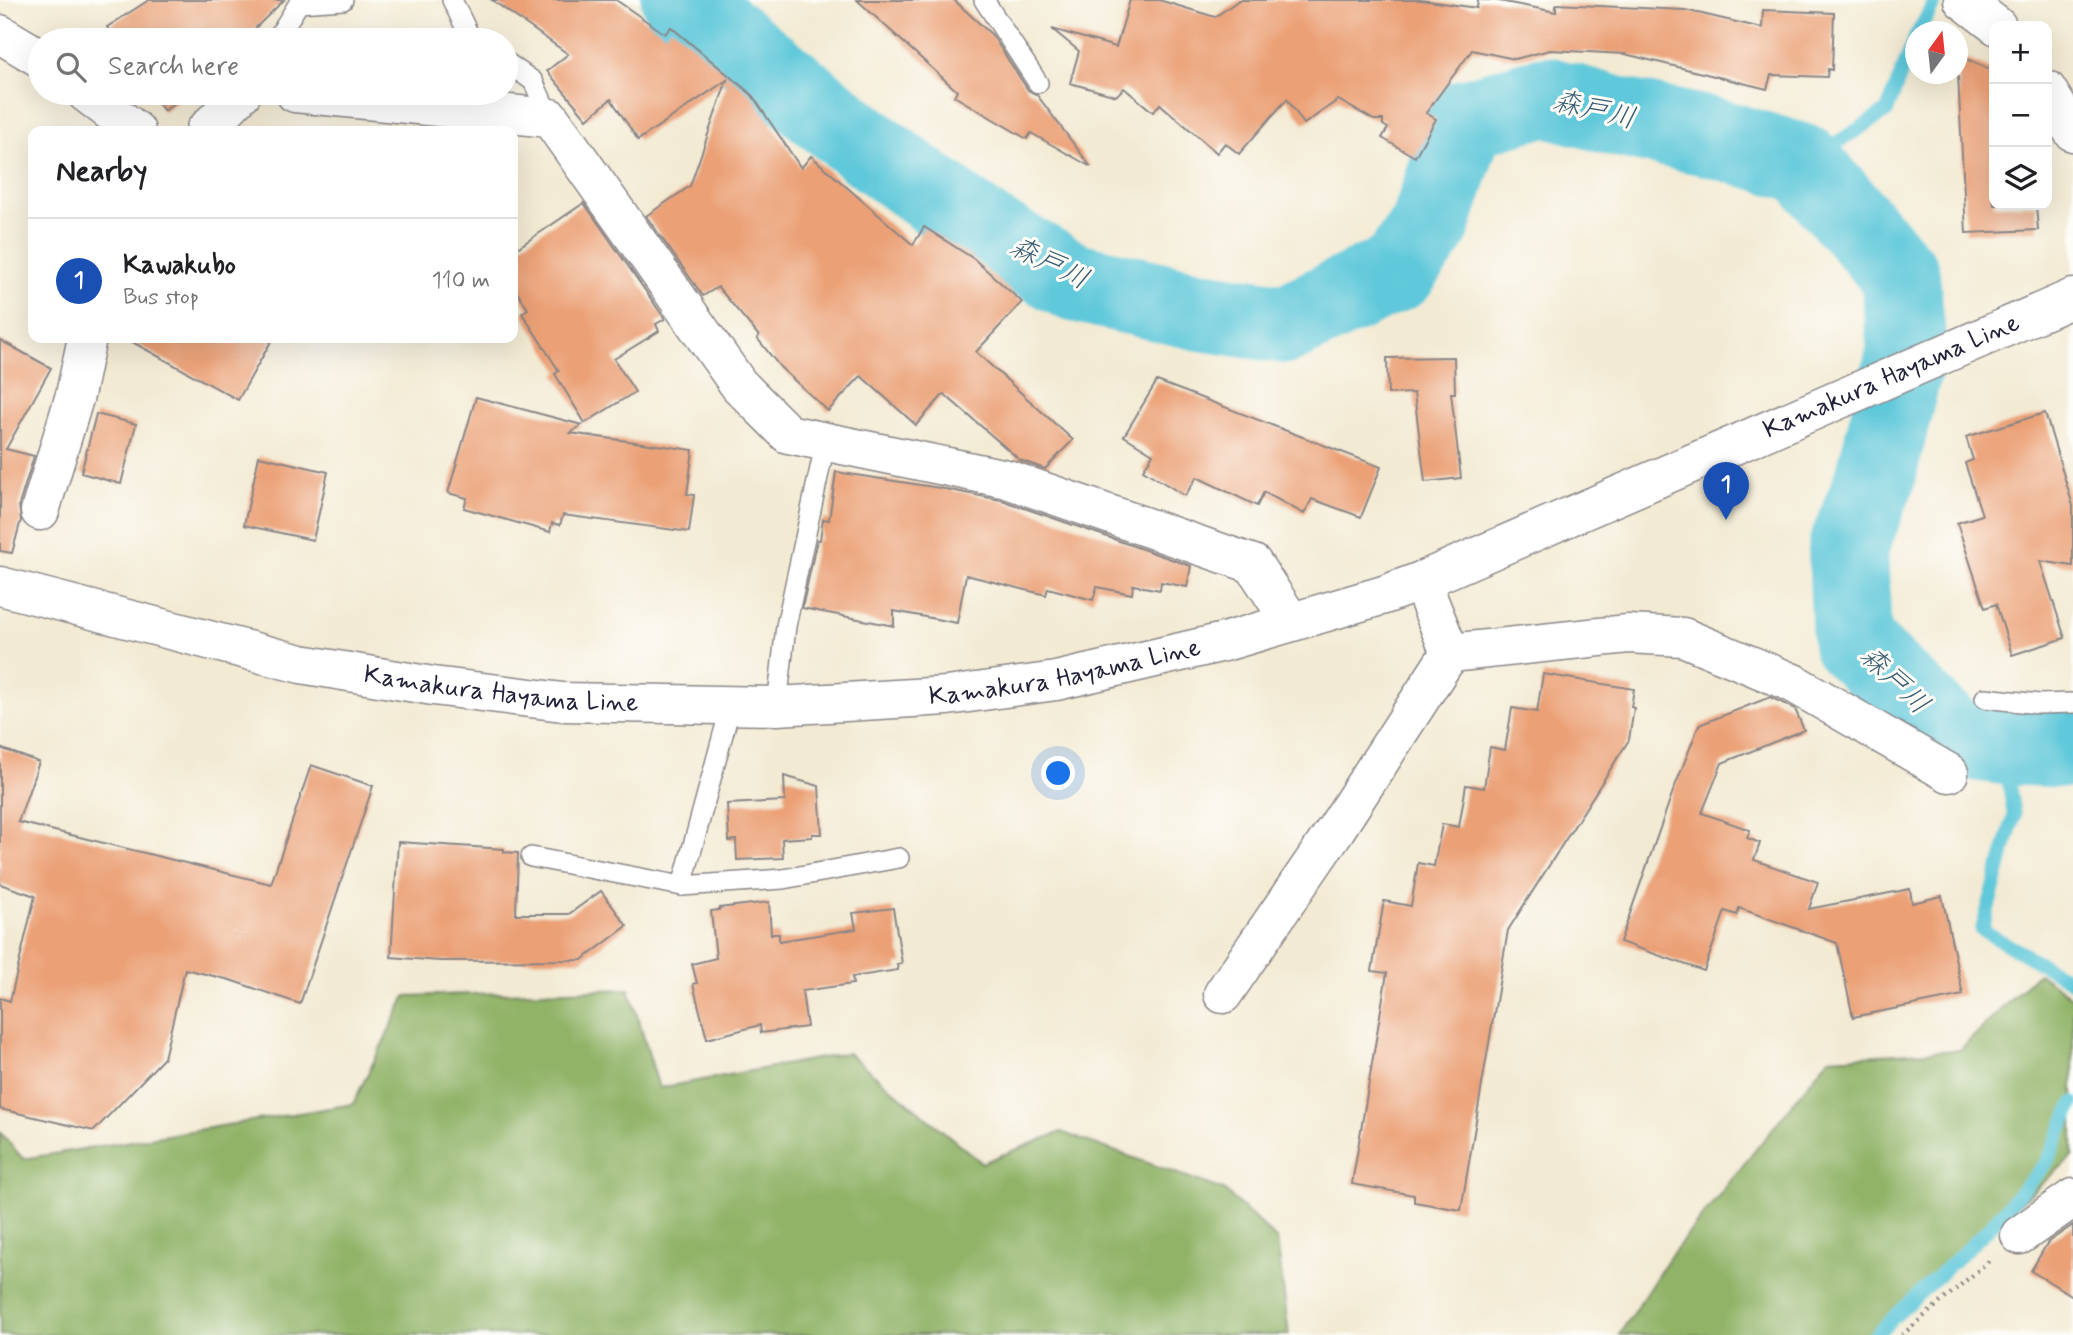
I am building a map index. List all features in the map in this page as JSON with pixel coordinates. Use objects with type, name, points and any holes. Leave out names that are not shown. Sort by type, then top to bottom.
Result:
[{"type":"street","points":[[1963,0],[1990,21]]},
{"type":"street","points":[[0,34],[28,51]]},
{"type":"street","points":[[2052,98],[2073,132]]},
{"type":"street","points":[[102,105],[129,126]]},
{"type":"street","points":[[210,126],[230,105]]},
{"type":"street","points":[[417,105],[550,118],[739,384],[788,434],[1007,479],[1253,564],[1291,622]]},
{"type":"street","name":"Kamakura Hayama Line","points":[[0,586],[301,664],[420,684],[563,702],[777,706],[947,696],[1056,681],[1224,642],[1384,595],[2073,298]]},
{"type":"street","points":[[40,511],[75,396],[86,343]]},
{"type":"street","points":[[1421,581],[1450,653]]},
{"type":"street","points":[[1450,653],[1628,634],[1683,637],[1794,683],[1949,772]]},
{"type":"street","points":[[1223,994],[1336,829],[1450,653]]},
{"type":"street","points":[[2020,1235],[2073,1198]]},
{"type":"lane","points":[[283,28],[299,3],[343,0]]},
{"type":"lane","points":[[452,0],[466,28]]},
{"type":"lane","points":[[984,0],[1038,83]]},
{"type":"lane","points":[[518,70],[533,81],[550,118]]},
{"type":"lane","points":[[777,706],[786,626],[826,440]]},
{"type":"lane","points":[[1985,698],[2039,704],[2073,703]]},
{"type":"lane","points":[[682,886],[731,705]]},
{"type":"lane","points":[[531,857],[682,886],[783,879],[899,858]]},
{"type":"path","points":[[1902,1335],[2020,1235]]},
{"type":"green space","points":[[2038,973],[2073,998],[2073,1156],[1885,1323],[1877,1335],[1619,1335],[1669,1258],[1829,1058],[1960,1050]]},
{"type":"green space","points":[[629,989],[659,1088],[848,1053],[982,1163],[1061,1132],[1224,1190],[1277,1240],[1289,1335],[0,1335],[0,1132],[23,1159],[353,1104],[406,996]]},
{"type":"building","points":[[149,0],[284,0],[255,28],[107,27]]},
{"type":"building","points":[[492,0],[616,0],[665,34],[671,27],[752,95],[801,168],[811,156],[913,245],[924,227],[974,259],[1022,302],[976,352],[1073,440],[1045,469],[1020,460],[944,394],[916,425],[861,376],[828,411],[781,368],[757,338],[759,336],[718,287],[703,296],[646,216],[690,186],[727,80],[638,140],[611,99],[587,119],[547,71],[568,54]]},
{"type":"building","points":[[857,0],[954,0],[992,35],[1028,90],[1037,95],[1091,167],[1031,133],[1027,139],[954,96],[957,91]]},
{"type":"building","points":[[1130,0],[1159,0],[1215,17],[1239,0],[1421,0],[1477,8],[1478,0],[1494,0],[1556,12],[1556,4],[1685,10],[1762,28],[1763,10],[1834,13],[1832,70],[1828,69],[1827,77],[1771,75],[1767,89],[1625,54],[1550,50],[1515,59],[1472,50],[1426,113],[1436,119],[1415,157],[1382,138],[1388,128],[1383,125],[1383,120],[1374,120],[1338,100],[1304,124],[1287,99],[1239,154],[1225,143],[1217,153],[1160,104],[1153,112],[1124,88],[1116,96],[1070,83],[1079,51],[1052,29],[1116,47]]},
{"type":"building","points":[[1968,60],[1989,69],[1989,210],[2036,210],[2038,230],[1966,233],[1958,84],[1968,84]]},
{"type":"building","points":[[160,105],[172,105],[164,111]]},
{"type":"building","points":[[584,203],[665,319],[656,324],[659,331],[614,359],[635,392],[585,423],[555,374],[559,371],[522,313],[528,309],[518,294],[518,248]]},
{"type":"building","points":[[0,340],[51,368],[6,449],[34,456],[19,505],[21,520],[12,553],[0,551]]},
{"type":"building","points":[[134,343],[270,343],[238,400]]},
{"type":"building","points":[[1454,357],[1455,393],[1451,393],[1461,478],[1425,482],[1414,393],[1388,394],[1387,358]]},
{"type":"building","points":[[1157,381],[1381,467],[1361,517],[1312,499],[1304,514],[1264,492],[1257,506],[1197,477],[1185,496],[1143,470],[1153,454],[1124,436]]},
{"type":"building","points":[[476,397],[582,425],[570,433],[693,450],[687,494],[694,495],[689,532],[563,515],[560,525],[552,523],[550,532],[464,508],[467,498],[448,493]]},
{"type":"building","points":[[2045,413],[2073,506],[2073,566],[2040,561],[2065,638],[2012,655],[1996,604],[1985,608],[1957,523],[1982,515],[1965,463],[1973,460],[1966,437]]},
{"type":"building","points":[[96,414],[136,424],[121,484],[81,473]]},
{"type":"building","points":[[259,456],[328,472],[313,540],[244,525]]},
{"type":"building","points":[[836,472],[1001,500],[1191,566],[1187,587],[1161,582],[1160,590],[1133,585],[1132,594],[1097,587],[1093,600],[1048,588],[1046,595],[966,575],[957,623],[894,611],[894,626],[802,608],[823,519],[829,520]]},
{"type":"building","points":[[1543,674],[1634,689],[1631,707],[1634,708],[1629,740],[1508,930],[1461,1210],[1414,1202],[1414,1195],[1352,1184],[1387,973],[1372,971],[1384,901],[1411,906],[1418,863],[1434,866],[1442,824],[1459,827],[1466,785],[1484,788],[1490,747],[1505,750],[1512,708],[1537,712]]},
{"type":"building","points":[[1770,697],[1795,709],[1804,730],[1722,763],[1702,813],[1750,830],[1747,838],[1760,843],[1754,860],[1818,882],[1809,909],[1910,889],[1912,903],[1942,896],[1963,995],[1853,1017],[1837,943],[1739,908],[1737,915],[1725,911],[1704,971],[1620,942],[1699,725]]},
{"type":"building","points":[[0,748],[39,762],[18,822],[271,884],[311,765],[373,786],[300,1004],[230,980],[185,969],[164,1058],[94,1131],[0,1109],[0,998],[10,1001],[35,896],[0,884]]},
{"type":"building","points":[[784,776],[819,786],[822,834],[782,839],[783,858],[737,860],[736,840],[729,841],[727,804],[785,801]]},
{"type":"building","points":[[398,842],[504,849],[504,852],[518,853],[516,914],[569,914],[601,891],[627,926],[582,960],[440,961],[391,957]]},
{"type":"building","points":[[769,902],[771,934],[779,934],[779,941],[856,929],[853,913],[893,908],[902,963],[897,964],[898,970],[852,977],[853,984],[802,991],[807,1027],[761,1033],[760,1025],[707,1039],[693,984],[697,983],[692,964],[716,958],[711,911]]},
{"type":"building","points":[[2073,1225],[2073,1296],[2031,1271],[2048,1242]]},
{"type":"waterway","name":"森戸川","points":[[681,0],[867,147],[985,232],[1074,282],[1201,311],[1286,324],[1398,271],[1430,226],[1465,119],[1545,96],[1622,118],[1716,138],[1804,164],[1900,275],[1907,350],[1875,479],[1848,548],[1852,642],[1953,738],[2003,745],[2073,748]]},
{"type":"waterway","points":[[1924,21],[1936,0]]},
{"type":"waterway","points":[[1804,164],[1887,111],[1905,64]]},
{"type":"waterway","points":[[2003,745],[2014,816],[1982,930],[2073,982]]},
{"type":"waterway","points":[[1875,1335],[1986,1231],[2047,1162],[2073,1103]]},
{"type":"place","name":"Kawakubo","points":[[1726,520]]}]
